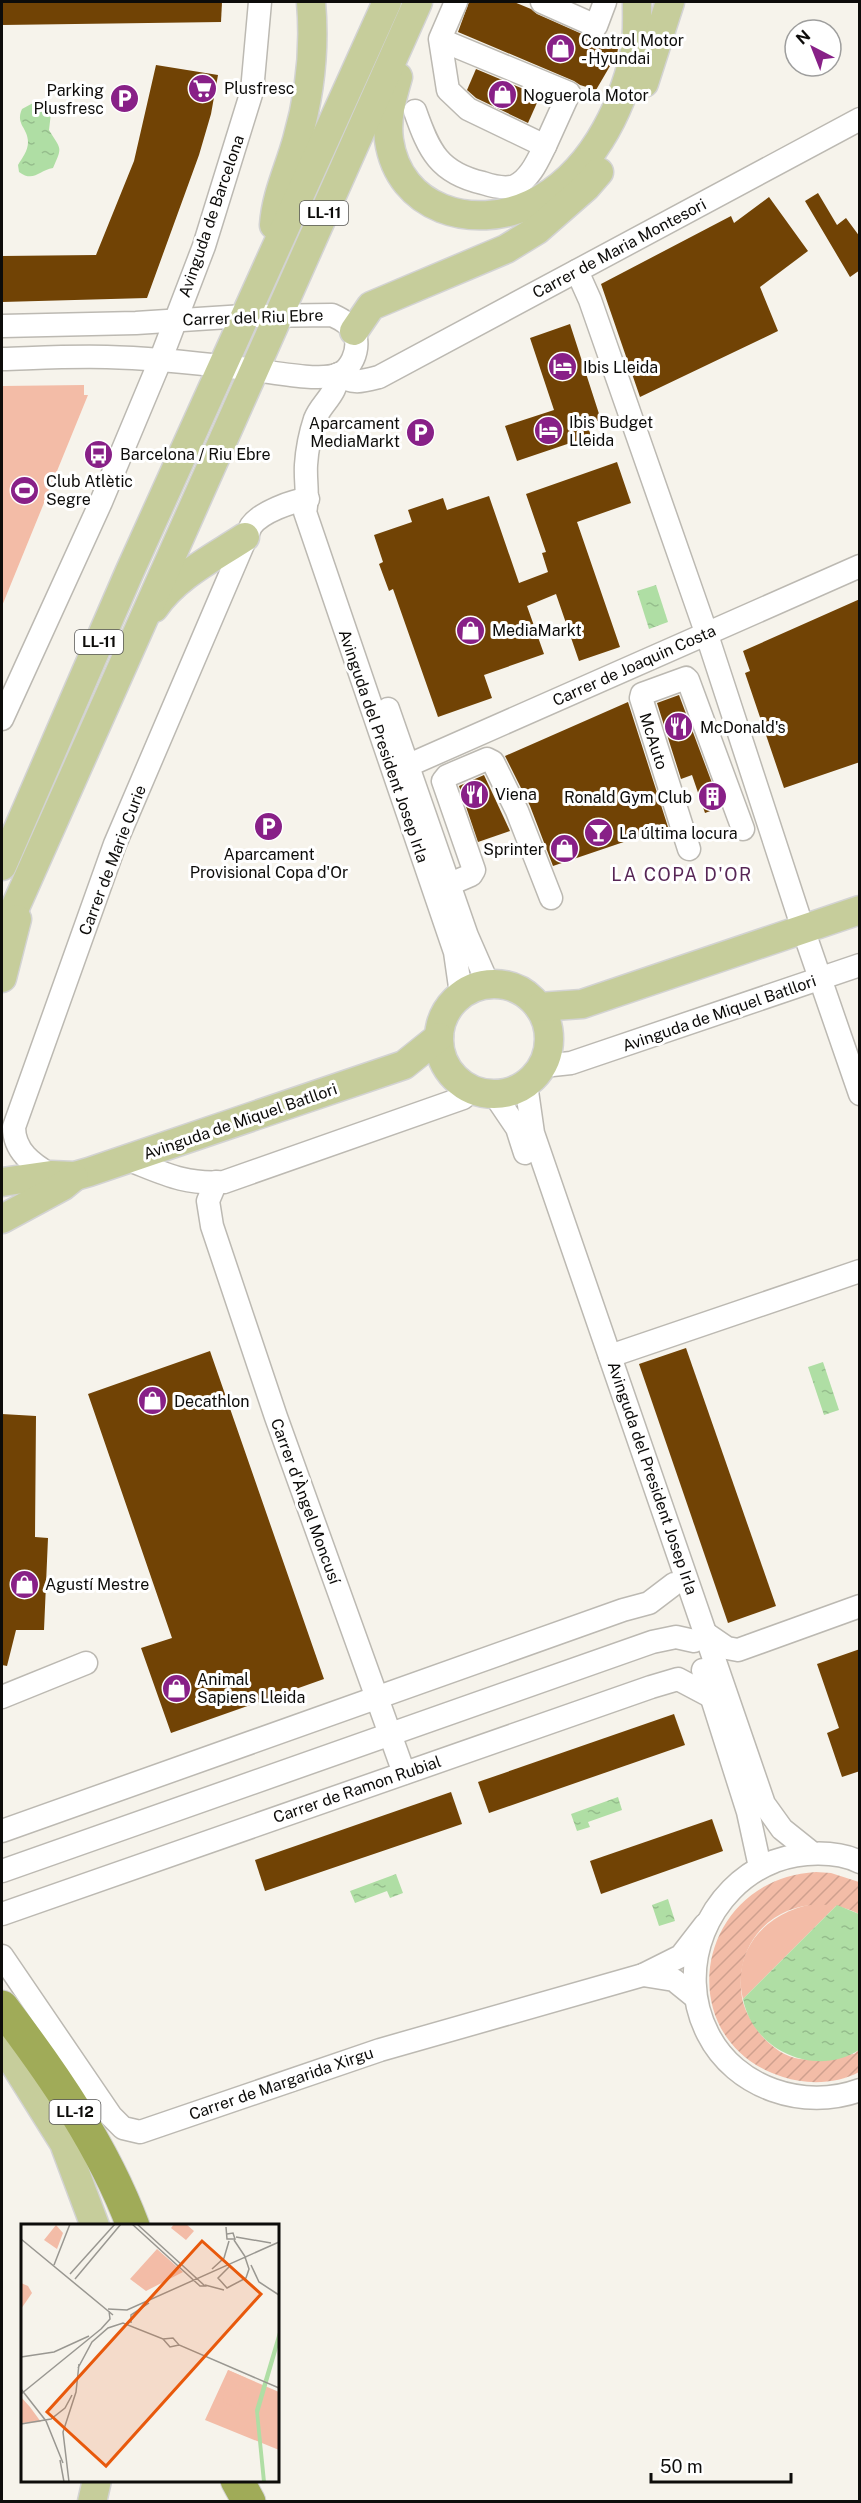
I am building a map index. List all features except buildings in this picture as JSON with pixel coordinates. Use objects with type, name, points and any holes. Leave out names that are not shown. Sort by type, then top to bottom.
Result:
[{"type":"highway","name":"LL-12","points":[[2,2007],[86,2129],[132,2224]]},
{"type":"highway","points":[[238,2482],[249,2502]]},
{"type":"main road","points":[[273,253],[275,211],[297,141],[312,62],[311,2]]},
{"type":"main road","name":"LL-11","points":[[2,866],[133,565],[387,2]]},
{"type":"main road","points":[[418,2],[390,107],[390,142],[403,175],[427,201],[453,214],[484,216],[509,212],[549,193],[584,161],[599,143],[613,116],[630,71],[635,49],[637,2]]},
{"type":"main road","name":"LL-11","points":[[2,936],[418,2]]},
{"type":"main road","points":[[346,359],[371,306],[506,249],[537,230],[586,187],[618,144],[630,119],[670,2]]},
{"type":"main road","points":[[125,656],[162,596],[185,576],[245,537]]},
{"type":"main road","points":[[2,978],[28,880]]},
{"type":"main road","points":[[544,1017],[860,910]]},
{"type":"main road","points":[[489,984],[505,984],[521,990],[544,1017],[549,1051],[535,1075],[505,1093],[483,1092],[459,1082],[443,1061],[439,1037],[445,1013],[461,994],[474,987],[489,984]]},
{"type":"main road","name":"Avinguda de Miquel Batllori","points":[[2,1182],[52,1176],[127,1159],[404,1065],[439,1037]]},
{"type":"main road","name":"Avinguda de Miquel Batllori","points":[[404,1065],[449,1071]]},
{"type":"main road","points":[[2,1162],[52,1176]]},
{"type":"main road","name":"Avinguda de Miquel Batllori","points":[[2,1219],[63,1186],[52,1176]]},
{"type":"main road","points":[[2,2044],[64,2143],[94,2224]]},
{"type":"main road","points":[[92,2502],[97,2482]]},
{"type":"street","name":"Avinguda de Barcelona","points":[[2,718],[101,502],[160,361],[174,319],[204,246],[252,91],[260,2]]},
{"type":"street","points":[[456,2],[441,40],[445,80],[454,98],[468,109],[545,146]]},
{"type":"street","points":[[542,2],[596,26],[605,2]]},
{"type":"street","points":[[415,111],[430,149],[447,170],[463,179],[501,187],[514,186],[529,175],[569,93],[441,40]]},
{"type":"street","name":"Carrer de Maria Montesori","points":[[346,359],[346,380],[357,382],[379,378],[860,119]]},
{"type":"street","points":[[577,271],[594,310],[706,632],[819,978],[860,1094]]},
{"type":"street","name":"Carrer del Riu Ebre","points":[[2,326],[136,323],[244,316],[332,315],[344,320],[346,359]]},
{"type":"street","points":[[129,359],[142,350],[146,340],[145,332],[136,323]]},
{"type":"street","points":[[2,359],[108,357],[224,366],[312,377],[346,359]]},
{"type":"street","name":"Avinguda del President Josep Irla","points":[[346,359],[337,386],[321,408],[313,427],[306,466],[307,508],[455,952],[461,994]]},
{"type":"street","points":[[312,377],[319,393],[321,408]]},
{"type":"street","points":[[245,537],[259,517],[295,501],[307,508]]},
{"type":"street","name":"Avinguda del President Josep Irla","points":[[307,508],[317,508],[467,936],[489,984]]},
{"type":"street","name":"Carrer de Marie Curie","points":[[52,1176],[29,1161],[24,1154],[14,1135],[16,1119],[115,844],[233,570],[245,537]]},
{"type":"street","name":"Carrer de Joaquin Costa","points":[[408,765],[860,566]]},
{"type":"street","name":"McAuto","points":[[689,849],[640,698],[642,694],[686,678],[688,680],[743,829]]},
{"type":"street","points":[[450,884],[471,875],[474,870],[443,781],[447,776],[488,759],[493,762],[517,811],[551,898]]},
{"type":"street","name":"Avinguda de Miquel Batllori","points":[[535,1075],[860,965]]},
{"type":"street","name":"Avinguda del President Josep Irla","points":[[535,1075],[533,1133],[610,1356],[701,1638],[765,1804],[782,1829],[812,1853]]},
{"type":"street","points":[[127,1159],[182,1181],[224,1182],[483,1092]]},
{"type":"street","name":"Avinguda del President Josep Irla","points":[[483,1092],[517,1128],[674,1584],[701,1638],[712,1697],[748,1812],[760,1867]]},
{"type":"street","name":"Carrer d'Àngel Moncusí","points":[[182,1181],[196,1197],[212,1226]]},
{"type":"street","name":"Carrer d'Àngel Moncusí","points":[[216,1182],[208,1201],[212,1226],[272,1406],[404,1773]]},
{"type":"street","points":[[610,1356],[860,1271]]},
{"type":"street","points":[[2,1831],[623,1610],[649,1603],[674,1584]]},
{"type":"street","points":[[2,1871],[652,1642],[676,1638],[701,1638],[738,1650],[860,1606]]},
{"type":"street","points":[[2,1697],[86,1663]]},
{"type":"street","name":"Carrer de Ramon Rubial","points":[[2,1914],[678,1679],[712,1697]]},
{"type":"street","points":[[812,1853],[852,1858],[860,1862]]},
{"type":"street","name":"Carrer de Margarida Xirgu","points":[[2,1956],[111,2116],[123,2128],[140,2132],[380,2050],[643,1975],[681,1956],[728,1892],[760,1867],[785,1858],[812,1853]]},
{"type":"street","points":[[705,1925],[695,1960],[695,1997],[708,2034],[732,2065],[764,2088],[802,2098],[841,2097],[860,2090]]},
{"type":"street","name":"Carrer de Margarida Xirgu","points":[[643,1975],[675,1980],[695,1997]]},
{"type":"shaded area","name":"Club Atlètic Segre","points":[[84,385],[84,395],[88,395],[2,606],[2,386]]},
{"type":"shaded area","points":[[816,1872],[831,1873],[859,1882],[859,1914],[841,1907],[804,1906],[787,1911],[771,1920],[758,1933],[748,1949],[742,1968],[741,1983],[746,2011],[764,2038],[781,2052],[794,2058],[820,2059],[854,2054],[859,2050],[859,2072],[841,2079],[822,2082],[792,2080],[746,2058],[722,2031],[711,1998],[711,1964],[722,1930],[743,1902],[775,1881]]},
{"type":"shaded area","points":[[822,1903],[837,1905],[743,1999],[741,1980],[743,1962],[749,1946],[759,1933],[772,1921],[787,1912]]},
{"type":"water","points":[[33,103],[45,106],[51,113],[49,130],[58,145],[59,152],[53,168],[29,176],[19,172],[18,165],[28,145],[20,114],[22,109]]},
{"type":"water","points":[[656,585],[668,622],[649,629],[637,591]]},
{"type":"water","points":[[823,1362],[839,1410],[824,1415],[808,1367]]},
{"type":"water","points":[[618,1797],[622,1810],[588,1822],[590,1827],[577,1831],[571,1814]]},
{"type":"water","points":[[396,1874],[403,1893],[390,1898],[387,1891],[355,1903],[350,1891]]},
{"type":"water","points":[[668,1899],[675,1921],[659,1926],[652,1905]]},
{"type":"water","points":[[837,1905],[859,1914],[859,2050],[842,2058],[824,2061],[806,2060],[772,2045],[759,2033],[749,2017],[743,1999]]},
{"type":"place","name":"Control Motor - Hyundai","points":[[560,49]]},
{"type":"place","name":"Plusfresc","points":[[203,88]]},
{"type":"place","name":"Noguerola Motor","points":[[502,95]]},
{"type":"place","name":"Parking Plusfresc","points":[[125,99]]},
{"type":"place","name":"Ibis Lleida","points":[[562,367]]},
{"type":"place","name":"Ibis Budget Lleida","points":[[548,431]]},
{"type":"place","name":"Aparcament MediaMarkt","points":[[421,432]]},
{"type":"place","name":"Barcelona / Riu Ebre","points":[[99,454]]},
{"type":"place","name":"Club Atlètic Segre","points":[[25,490]]},
{"type":"place","name":"MediaMarkt","points":[[471,630]]},
{"type":"place","name":"McDonald's","points":[[679,727]]},
{"type":"place","name":"Viena","points":[[474,794]]},
{"type":"place","name":"Ronald Gym Club","points":[[713,797]]},
{"type":"place","name":"Aparcament Provisional Copa d'Or","points":[[269,826]]},
{"type":"place","name":"La última locura","points":[[598,833]]},
{"type":"place","name":"Sprinter","points":[[565,849]]},
{"type":"place","name":"Decathlon","points":[[153,1401]]},
{"type":"place","name":"Agustí Mestre","points":[[24,1584]]},
{"type":"place","name":"Animal Sapiens Lleida","points":[[176,1688]]},
{"type":"district","name":"LA COPA D'OR","points":[[682,875]]}]
